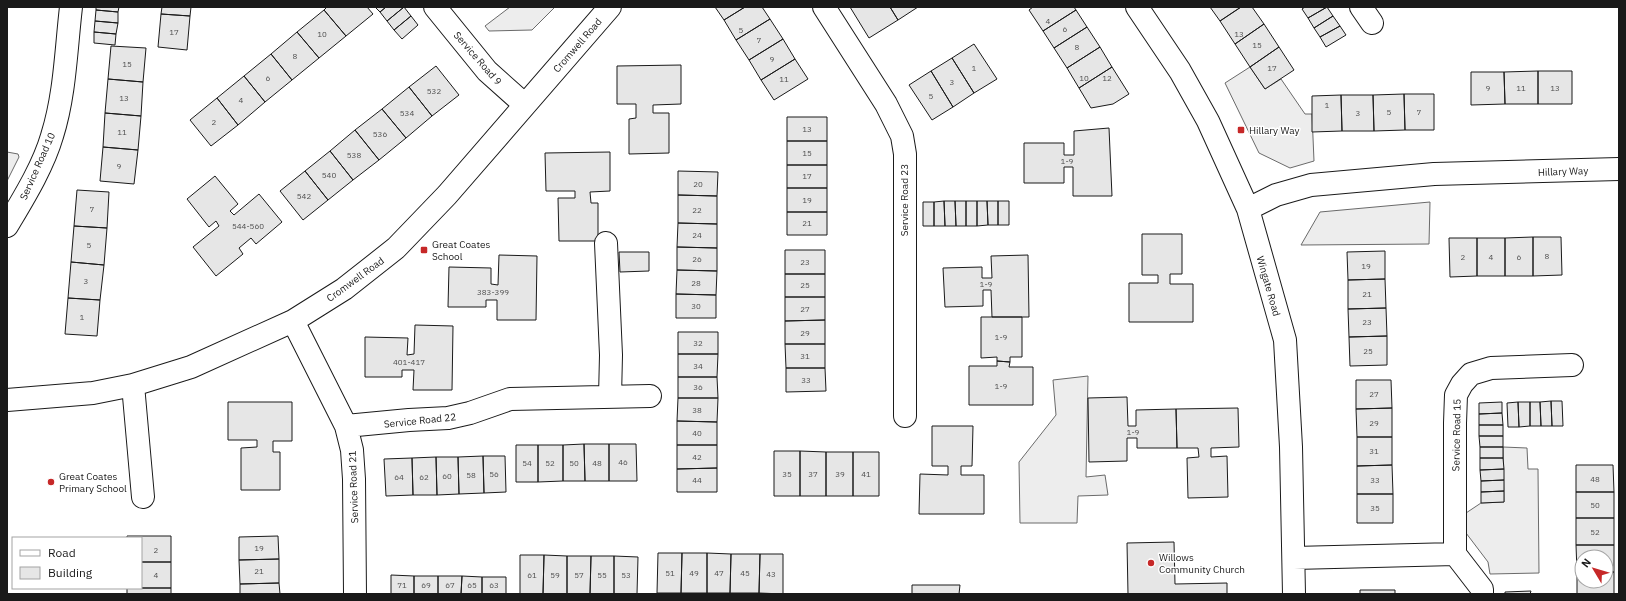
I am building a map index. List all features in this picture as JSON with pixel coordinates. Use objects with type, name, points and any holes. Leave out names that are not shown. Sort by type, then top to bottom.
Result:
[{"type":"street","name":"Service Road 10","points":[[7,226],[30,187],[52,137],[62,91],[71,7]]},
{"type":"street","name":"Service Road 9","points":[[435,7],[487,70],[525,105]]},
{"type":"street","name":"Cromwell Road","points":[[7,400],[93,393],[133,385],[191,367],[293,321],[344,289],[396,248],[484,154],[610,7]]},
{"type":"street","name":"Service Road 23","points":[[824,7],[886,104],[902,136],[905,154],[905,416]]},
{"type":"street","name":"Wingate Road","points":[[1137,7],[1180,71],[1208,121],[1248,209],[1285,340],[1291,447],[1294,594]]},
{"type":"street","name":"Hillary Way","points":[[1248,209],[1276,195],[1310,185],[1434,174],[1619,169]]},
{"type":"street","points":[[606,243],[611,355],[610,397]]},
{"type":"street","name":"Service Road 21","points":[[293,321],[346,426],[352,450],[354,479],[355,594]]},
{"type":"street","name":"Service Road 15","points":[[1455,554],[1456,394],[1462,384],[1471,374],[1491,368],[1572,365]]},
{"type":"street","points":[[133,385],[144,497]]},
{"type":"street","name":"Service Road 22","points":[[346,426],[453,417],[470,413],[510,399],[650,396]]},
{"type":"street","points":[[1294,558],[1455,554],[1482,589],[1482,594]]},
{"type":"shaded area","points":[[510,7],[555,7],[532,30],[489,31],[485,26]]},
{"type":"shaded area","points":[[1250,67],[1265,89],[1281,79],[1305,114],[1312,114],[1314,161],[1290,168],[1259,153],[1225,83]]},
{"type":"shaded area","points":[[7,152],[18,154],[19,157],[7,181]]},
{"type":"shaded area","points":[[1430,202],[1429,244],[1301,245],[1320,212]]},
{"type":"shaded area","points":[[1088,376],[1086,477],[1105,475],[1108,495],[1078,496],[1077,523],[1020,523],[1019,462],[1056,415],[1053,380]]},
{"type":"shaded area","points":[[1503,447],[1527,448],[1528,469],[1538,469],[1539,573],[1490,574],[1488,562],[1466,533],[1466,513],[1481,503],[1504,502]]},
{"type":"building","points":[[96,7],[119,7],[118,12],[96,10]]},
{"type":"building","points":[[162,7],[191,7],[190,16],[161,14]]},
{"type":"building","points":[[327,7],[367,7],[373,14],[346,36],[324,10]]},
{"type":"building","points":[[375,7],[386,7],[380,12]]},
{"type":"building","points":[[386,7],[404,7],[387,21],[380,12]]},
{"type":"building","points":[[404,7],[411,16],[394,30],[387,21]]},
{"type":"building","points":[[715,7],[745,7],[724,20]]},
{"type":"building","points":[[745,7],[762,7],[770,19],[736,40],[724,20]]},
{"type":"building","points":[[850,7],[890,7],[898,20],[869,38]]},
{"type":"building","points":[[890,7],[918,7],[898,20]]},
{"type":"building","points":[[1033,7],[1074,7],[1076,10],[1043,31],[1029,10]]},
{"type":"building","points":[[1210,7],[1241,7],[1220,21]]},
{"type":"building","points":[[1241,7],[1252,7],[1264,24],[1235,44],[1220,21]]},
{"type":"building","points":[[1305,7],[1327,7],[1308,18],[1302,9]]},
{"type":"building","points":[[1327,7],[1333,16],[1314,28],[1308,18]]},
{"type":"building","points":[[96,10],[118,12],[118,23],[95,21]]},
{"type":"building","points":[[324,10],[346,36],[319,58],[297,32]]},
{"type":"building","points":[[1076,10],[1087,27],[1054,48],[1043,31]]},
{"type":"building","points":[[161,14],[190,16],[187,50],[158,47]]},
{"type":"building","points":[[411,16],[418,25],[402,39],[394,30]]},
{"type":"building","points":[[1333,16],[1340,26],[1320,37],[1314,28]]},
{"type":"building","points":[[770,19],[783,39],[749,60],[736,40]]},
{"type":"building","points":[[95,21],[118,23],[116,34],[94,32]]},
{"type":"building","points":[[1264,24],[1279,47],[1250,67],[1235,44]]},
{"type":"building","points":[[1340,26],[1346,35],[1326,47],[1320,37]]},
{"type":"building","points":[[1087,27],[1100,47],[1067,68],[1054,48]]},
{"type":"building","points":[[94,32],[116,34],[115,45],[94,43]]},
{"type":"building","points":[[297,32],[319,58],[292,80],[271,54]]},
{"type":"building","points":[[783,39],[795,59],[761,80],[749,60]]},
{"type":"building","points":[[974,44],[997,79],[974,93],[952,58]]},
{"type":"building","points":[[111,46],[146,48],[143,82],[108,79]]},
{"type":"building","points":[[1100,47],[1112,67],[1079,88],[1067,68]]},
{"type":"building","points":[[1279,47],[1294,70],[1265,89],[1250,67]]},
{"type":"building","points":[[271,54],[292,80],[265,102],[244,76]]},
{"type":"building","points":[[952,58],[974,93],[953,107],[931,71]]},
{"type":"building","points":[[795,59],[808,79],[774,100],[761,80]]},
{"type":"building","points":[[681,65],[681,104],[653,105],[653,113],[669,113],[669,153],[629,154],[629,119],[636,118],[636,104],[617,104],[617,66]]},
{"type":"building","points":[[436,66],[459,95],[432,116],[409,87]]},
{"type":"building","points":[[1112,67],[1129,94],[1113,104],[1091,108],[1079,88]]},
{"type":"building","points":[[931,71],[953,107],[932,120],[909,85]]},
{"type":"building","points":[[1538,71],[1572,71],[1572,104],[1538,104]]},
{"type":"building","points":[[1538,71],[1538,104],[1505,104],[1504,72]]},
{"type":"building","points":[[1471,72],[1504,72],[1505,104],[1471,105]]},
{"type":"building","points":[[244,76],[265,102],[238,125],[217,98]]},
{"type":"building","points":[[108,79],[143,82],[141,116],[105,113]]},
{"type":"building","points":[[409,87],[432,116],[406,138],[382,109]]},
{"type":"building","points":[[1404,94],[1434,94],[1434,130],[1405,130]]},
{"type":"building","points":[[1404,94],[1405,130],[1374,131],[1373,95]]},
{"type":"building","points":[[1341,95],[1342,131],[1312,132],[1312,96]]},
{"type":"building","points":[[1341,95],[1373,95],[1374,131],[1342,131]]},
{"type":"building","points":[[217,98],[238,125],[211,146],[190,120]]},
{"type":"building","points":[[382,109],[406,138],[379,160],[355,130]]},
{"type":"building","points":[[105,113],[141,116],[138,150],[103,147]]},
{"type":"building","points":[[787,117],[827,117],[827,141],[787,141]]},
{"type":"building","points":[[1109,128],[1112,196],[1073,196],[1073,167],[1064,167],[1064,183],[1024,183],[1024,143],[1064,143],[1064,155],[1074,155],[1074,131]]},
{"type":"building","points":[[355,130],[379,160],[353,180],[330,151]]},
{"type":"building","points":[[787,141],[827,141],[827,165],[787,165]]},
{"type":"building","points":[[103,147],[138,150],[134,184],[100,181]]},
{"type":"building","points":[[330,151],[353,180],[328,200],[305,171]]},
{"type":"building","points":[[610,152],[610,191],[590,192],[591,203],[598,203],[598,241],[559,241],[558,198],[575,198],[575,191],[546,191],[545,153]]},
{"type":"building","points":[[787,165],[827,165],[827,188],[787,188]]},
{"type":"building","points":[[305,171],[328,200],[303,220],[280,191]]},
{"type":"building","points":[[678,171],[718,172],[717,196],[678,195]]},
{"type":"building","points":[[215,176],[238,204],[230,211],[234,215],[259,194],[282,222],[256,244],[251,238],[239,248],[243,254],[216,276],[193,247],[219,226],[216,221],[209,227],[187,199]]},
{"type":"building","points":[[787,188],[827,188],[827,212],[787,212]]},
{"type":"building","points":[[77,190],[109,192],[107,228],[74,226]]},
{"type":"building","points":[[678,195],[717,196],[717,224],[678,223]]},
{"type":"building","points":[[944,201],[945,226],[934,226],[934,202]]},
{"type":"building","points":[[944,201],[955,201],[956,226],[945,226]]},
{"type":"building","points":[[955,201],[966,201],[966,226],[956,226]]},
{"type":"building","points":[[966,201],[977,201],[977,226],[966,226]]},
{"type":"building","points":[[977,201],[987,201],[988,225],[977,226]]},
{"type":"building","points":[[987,201],[998,201],[998,225],[988,225]]},
{"type":"building","points":[[998,201],[1009,201],[1009,225],[998,225]]},
{"type":"building","points":[[923,202],[934,202],[934,226],[923,226]]},
{"type":"building","points":[[787,212],[827,212],[827,235],[787,235]]},
{"type":"building","points":[[678,223],[717,224],[717,248],[677,247]]},
{"type":"building","points":[[74,226],[107,228],[104,265],[71,262]]},
{"type":"building","points":[[1142,234],[1182,234],[1182,274],[1170,274],[1170,284],[1193,284],[1193,322],[1129,322],[1129,283],[1158,283],[1158,275],[1142,275]]},
{"type":"building","points":[[1533,237],[1561,237],[1562,275],[1533,276]]},
{"type":"building","points":[[1533,237],[1533,276],[1505,276],[1505,238]]},
{"type":"building","points":[[1449,238],[1477,238],[1477,276],[1450,277]]},
{"type":"building","points":[[1477,238],[1505,238],[1505,276],[1477,276]]},
{"type":"building","points":[[677,247],[717,248],[717,271],[677,270]]},
{"type":"building","points":[[785,250],[825,250],[825,274],[785,274]]},
{"type":"building","points":[[1385,251],[1385,279],[1348,280],[1347,252]]},
{"type":"building","points":[[619,252],[649,252],[649,271],[620,272]]},
{"type":"building","points":[[499,255],[537,256],[536,320],[497,320],[497,300],[486,300],[486,307],[448,307],[449,267],[491,268],[491,284],[498,285]]},
{"type":"building","points":[[1028,255],[1029,317],[992,317],[991,290],[983,290],[983,306],[945,307],[943,268],[982,267],[982,278],[992,278],[991,256]]},
{"type":"building","points":[[71,262],[104,265],[100,300],[68,298]]},
{"type":"building","points":[[677,270],[717,271],[716,295],[676,294]]},
{"type":"building","points":[[785,274],[825,274],[825,297],[785,297]]},
{"type":"building","points":[[1385,279],[1386,308],[1348,309],[1348,280]]},
{"type":"building","points":[[676,294],[716,295],[716,318],[676,318]]},
{"type":"building","points":[[785,297],[825,297],[825,320],[785,321]]},
{"type":"building","points":[[68,298],[100,300],[97,336],[65,334]]},
{"type":"building","points":[[1386,308],[1387,336],[1349,337],[1348,309]]},
{"type":"building","points":[[981,317],[1022,317],[1022,357],[1010,357],[1010,362],[997,361],[997,357],[981,358]]},
{"type":"building","points":[[825,320],[825,344],[785,344],[785,321]]},
{"type":"building","points":[[415,325],[453,326],[452,390],[413,390],[414,370],[402,370],[402,377],[365,377],[365,337],[408,338],[407,355],[414,354]]},
{"type":"building","points":[[678,332],[718,332],[718,354],[678,354]]},
{"type":"building","points":[[1387,336],[1387,365],[1350,366],[1349,337]]},
{"type":"building","points":[[785,344],[825,344],[825,368],[786,368]]},
{"type":"building","points":[[678,354],[718,354],[717,377],[678,377]]},
{"type":"building","points":[[997,361],[1010,362],[1009,367],[1033,367],[1033,405],[969,405],[969,366],[997,366]]},
{"type":"building","points":[[786,368],[825,368],[826,391],[786,392]]},
{"type":"building","points":[[678,377],[717,377],[718,398],[678,398]]},
{"type":"building","points":[[1356,380],[1391,380],[1392,408],[1356,409]]},
{"type":"building","points":[[1127,397],[1128,426],[1136,426],[1136,410],[1176,409],[1177,448],[1137,448],[1137,438],[1127,438],[1127,461],[1089,462],[1088,398]]},
{"type":"building","points":[[678,398],[718,398],[717,422],[677,421]]},
{"type":"building","points":[[1551,401],[1562,401],[1563,426],[1552,426]]},
{"type":"building","points":[[1551,401],[1552,426],[1541,426],[1540,402]]},
{"type":"building","points":[[228,402],[292,402],[292,441],[273,441],[273,452],[280,452],[280,490],[241,490],[241,448],[257,447],[257,440],[228,440]]},
{"type":"building","points":[[1502,402],[1502,413],[1479,414],[1479,403]]},
{"type":"building","points":[[1518,402],[1530,402],[1530,426],[1519,427]]},
{"type":"building","points":[[1518,402],[1519,427],[1508,427],[1507,403]]},
{"type":"building","points":[[1530,402],[1540,402],[1541,426],[1530,426]]},
{"type":"building","points":[[1238,408],[1239,447],[1211,448],[1211,457],[1227,456],[1228,497],[1188,498],[1187,458],[1199,457],[1198,448],[1177,448],[1176,409]]},
{"type":"building","points":[[1392,408],[1392,437],[1357,437],[1356,409]]},
{"type":"building","points":[[1502,413],[1503,425],[1479,425],[1479,414]]},
{"type":"building","points":[[677,421],[717,422],[717,445],[677,445]]},
{"type":"building","points":[[1479,425],[1503,425],[1503,436],[1479,436]]},
{"type":"building","points":[[932,426],[973,426],[972,466],[961,466],[961,475],[984,475],[984,514],[919,514],[920,474],[948,475],[948,466],[932,466]]},
{"type":"building","points":[[1479,436],[1503,436],[1503,447],[1480,447]]},
{"type":"building","points":[[1357,437],[1392,437],[1392,465],[1357,466]]},
{"type":"building","points":[[584,444],[585,481],[563,481],[563,445]]},
{"type":"building","points":[[584,444],[609,444],[609,481],[585,481]]},
{"type":"building","points":[[609,444],[636,444],[637,481],[609,481]]},
{"type":"building","points":[[516,445],[538,445],[538,482],[516,482]]},
{"type":"building","points":[[538,445],[563,445],[563,481],[538,482]]},
{"type":"building","points":[[677,445],[717,445],[717,468],[677,469]]},
{"type":"building","points":[[1480,447],[1503,447],[1503,458],[1480,458]]},
{"type":"building","points":[[774,451],[800,451],[800,496],[774,496]]},
{"type":"building","points":[[800,451],[826,452],[826,496],[800,496]]},
{"type":"building","points":[[826,452],[853,452],[853,496],[826,496]]},
{"type":"building","points":[[853,452],[879,452],[879,496],[853,496]]},
{"type":"building","points":[[483,456],[505,456],[506,492],[484,493]]},
{"type":"building","points":[[483,456],[484,493],[459,494],[458,457]]},
{"type":"building","points":[[436,457],[458,457],[459,494],[437,495]]},
{"type":"building","points":[[436,457],[437,495],[413,495],[412,458]]},
{"type":"building","points":[[412,458],[413,495],[386,496],[384,459]]},
{"type":"building","points":[[1480,458],[1503,458],[1504,469],[1480,470]]},
{"type":"building","points":[[1392,465],[1393,494],[1357,494],[1357,466]]},
{"type":"building","points":[[1576,465],[1613,465],[1614,492],[1576,492]]},
{"type":"building","points":[[717,468],[717,492],[677,492],[677,469]]},
{"type":"building","points":[[1504,469],[1504,480],[1481,481],[1480,470]]},
{"type":"building","points":[[1504,480],[1504,491],[1481,492],[1481,481]]},
{"type":"building","points":[[1504,491],[1504,502],[1481,503],[1481,492]]},
{"type":"building","points":[[1576,492],[1614,492],[1614,518],[1576,518]]},
{"type":"building","points":[[1357,494],[1393,494],[1393,523],[1357,523]]},
{"type":"building","points":[[1576,518],[1614,518],[1614,545],[1576,545]]},
{"type":"building","points":[[171,536],[171,562],[142,562],[142,537],[127,537]]},
{"type":"building","points":[[278,536],[279,559],[239,560],[239,537]]},
{"type":"building","name":"Willows Community Church","points":[[1174,542],[1175,584],[1227,583],[1227,594],[1128,594],[1127,543]]},
{"type":"building","points":[[1576,545],[1614,545],[1614,549],[1576,549]]},
{"type":"building","points":[[658,553],[682,553],[681,593],[657,593]]},
{"type":"building","points":[[682,553],[707,553],[707,593],[681,593]]},
{"type":"building","points":[[707,553],[731,554],[730,593],[707,593]]},
{"type":"building","points":[[731,554],[760,554],[759,593],[730,593]]},
{"type":"building","points":[[760,554],[783,554],[783,594],[759,593]]},
{"type":"building","points":[[520,555],[544,555],[543,594],[520,594]]},
{"type":"building","points":[[544,555],[567,556],[567,594],[543,594]]},
{"type":"building","points":[[567,556],[591,556],[590,594],[567,594]]},
{"type":"building","points":[[591,556],[614,556],[614,594],[590,594]]},
{"type":"building","points":[[614,556],[638,557],[637,594],[614,594]]},
{"type":"building","points":[[279,559],[279,583],[240,584],[239,560]]},
{"type":"building","points":[[142,562],[171,562],[171,588],[142,588]]},
{"type":"building","points":[[391,575],[414,576],[414,594],[391,594]]},
{"type":"building","points":[[414,576],[438,576],[438,594],[414,594]]},
{"type":"building","points":[[438,576],[462,576],[461,594],[438,594]]},
{"type":"building","points":[[462,576],[482,577],[482,594],[461,594]]},
{"type":"building","points":[[482,577],[506,577],[506,594],[482,594]]},
{"type":"building","points":[[279,583],[280,594],[240,594],[240,584]]},
{"type":"building","points":[[912,585],[960,585],[959,594],[912,594]]},
{"type":"building","points":[[171,588],[171,594],[127,594],[127,589]]},
{"type":"building","points":[[1577,589],[1614,589],[1614,594],[1577,594]]},
{"type":"building","points":[[1360,590],[1395,590],[1395,594],[1360,594]]},
{"type":"building","points":[[1531,591],[1530,594],[1505,594],[1505,592]]},
{"type":"place","name":"Hillary Way","points":[[1241,130]]},
{"type":"place","name":"Great Coates School","points":[[424,250]]},
{"type":"place","name":"Great Coates Primary School","points":[[51,482]]},
{"type":"place","name":"Willows Community Church","points":[[1151,563]]}]
